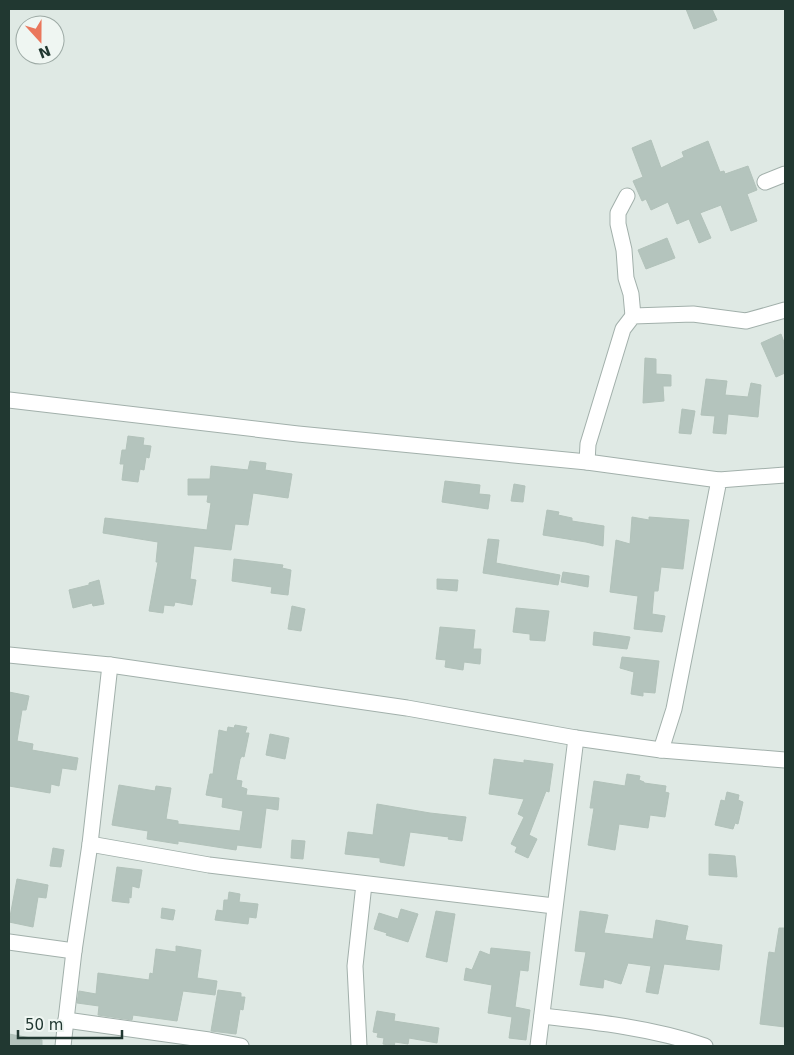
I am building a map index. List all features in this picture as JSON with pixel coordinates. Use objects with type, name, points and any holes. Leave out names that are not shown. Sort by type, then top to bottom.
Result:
[{"type":"street","points":[[765,182],[785,174]]},
{"type":"street","points":[[587,462],[588,444],[622,329],[633,316],[631,294],[626,278],[624,250],[618,224],[618,214],[627,196]]},
{"type":"street","points":[[633,316],[694,314],[746,321],[785,310]]},
{"type":"street","points":[[9,400],[298,434],[587,462],[719,480],[785,475]]},
{"type":"street","points":[[661,750],[674,709],[719,480]]},
{"type":"street","points":[[9,655],[110,665],[407,708],[576,738],[661,750],[785,760]]},
{"type":"street","points":[[63,1046],[74,950],[90,844],[110,665]]},
{"type":"street","points":[[538,1046],[576,738]]},
{"type":"street","points":[[90,844],[209,865],[554,906]]},
{"type":"street","points":[[359,1046],[355,966],[364,884]]},
{"type":"street","points":[[9,942],[74,950]]},
{"type":"street","points":[[542,1016],[613,1023],[705,1046]]},
{"type":"street","points":[[66,1020],[241,1046]]},
{"type":"building","points":[[686,9],[712,9],[717,20],[694,29]]},
{"type":"building","points":[[651,140],[661,168],[684,157],[682,152],[708,141],[720,172],[724,171],[725,174],[748,166],[757,190],[747,194],[757,221],[731,231],[721,205],[700,213],[711,238],[699,243],[689,219],[677,224],[668,202],[651,210],[646,199],[642,201],[633,181],[643,177],[632,148]]},
{"type":"building","points":[[667,238],[675,258],[646,269],[638,250]]},
{"type":"building","points":[[781,334],[785,345],[785,373],[776,377],[761,343]]},
{"type":"building","points":[[645,358],[656,359],[656,374],[671,375],[671,386],[663,386],[664,401],[643,403]]},
{"type":"building","points":[[706,379],[727,381],[725,395],[748,397],[751,383],[761,385],[758,417],[728,414],[726,434],[713,433],[715,416],[701,415]]},
{"type":"building","points":[[682,409],[695,411],[691,434],[679,433]]},
{"type":"building","points":[[128,436],[144,438],[143,445],[151,446],[149,458],[146,457],[144,470],[140,469],[138,482],[122,480],[124,464],[120,464],[122,450],[126,450]]},
{"type":"building","points":[[250,461],[266,463],[265,470],[292,474],[288,498],[253,493],[248,525],[235,524],[231,550],[194,546],[190,579],[196,580],[192,605],[175,602],[174,606],[164,605],[163,613],[149,611],[158,562],[156,562],[158,542],[103,533],[105,518],[207,530],[211,503],[207,502],[208,495],[188,495],[188,479],[210,479],[211,466],[248,470]]},
{"type":"building","points":[[445,481],[480,485],[479,494],[490,495],[488,509],[442,502]]},
{"type":"building","points":[[514,484],[525,486],[523,502],[511,501]]},
{"type":"building","points":[[547,510],[559,512],[558,515],[572,518],[572,521],[604,526],[603,546],[543,535]]},
{"type":"building","points":[[632,517],[649,520],[649,517],[689,520],[683,569],[661,567],[658,591],[654,591],[652,614],[665,616],[662,632],[634,629],[638,596],[610,592],[616,540],[630,544]]},
{"type":"building","points":[[488,539],[499,540],[496,563],[560,575],[558,585],[483,573]]},
{"type":"building","points":[[234,559],[283,565],[282,568],[291,570],[288,595],[271,593],[272,587],[232,581]]},
{"type":"building","points":[[563,572],[589,576],[588,587],[561,582]]},
{"type":"building","points":[[437,579],[458,580],[457,591],[437,589]]},
{"type":"building","points":[[99,580],[104,604],[93,606],[92,603],[73,608],[69,590],[89,585],[89,583]]},
{"type":"building","points":[[292,606],[305,609],[301,631],[288,629]]},
{"type":"building","points":[[516,608],[549,611],[545,641],[530,640],[530,634],[513,632]]},
{"type":"building","points":[[440,627],[475,630],[473,649],[481,649],[480,664],[464,662],[463,670],[445,667],[446,660],[436,659]]},
{"type":"building","points":[[594,632],[630,637],[627,649],[593,645]]},
{"type":"building","points":[[622,657],[659,661],[655,693],[643,692],[643,696],[631,694],[634,672],[620,668]]},
{"type":"building","points":[[9,692],[29,696],[26,710],[22,710],[17,741],[33,744],[32,750],[78,758],[76,770],[62,768],[59,786],[51,784],[50,793],[9,786]]},
{"type":"building","points":[[235,725],[247,727],[245,733],[249,733],[244,757],[242,756],[240,759],[236,780],[242,781],[241,787],[247,789],[246,795],[279,798],[278,810],[266,808],[261,848],[237,845],[236,850],[178,841],[178,844],[147,839],[148,831],[112,825],[119,785],[155,791],[156,786],[171,788],[166,819],[178,821],[178,824],[240,831],[243,811],[222,807],[223,798],[206,795],[210,774],[213,774],[219,730],[227,732],[228,727],[234,728]]},
{"type":"building","points":[[270,734],[289,738],[285,759],[266,755]]},
{"type":"building","points":[[494,759],[524,763],[524,760],[553,764],[549,792],[546,791],[529,835],[537,839],[528,858],[515,852],[517,847],[511,844],[524,817],[518,814],[524,799],[489,794]]},
{"type":"building","points":[[627,774],[640,776],[639,780],[644,783],[666,786],[665,792],[669,793],[665,817],[650,815],[648,828],[619,824],[615,850],[588,845],[594,808],[590,808],[594,781],[625,786]]},
{"type":"building","points":[[727,792],[739,795],[738,800],[743,802],[738,824],[735,823],[733,829],[715,825],[721,800],[725,801]]},
{"type":"building","points":[[377,804],[466,817],[462,841],[448,839],[449,837],[410,832],[404,866],[380,862],[380,858],[345,854],[348,832],[373,835]]},
{"type":"building","points":[[292,840],[305,841],[303,859],[291,858]]},
{"type":"building","points":[[53,848],[64,850],[61,867],[50,866]]},
{"type":"building","points":[[709,854],[735,856],[737,877],[709,875]]},
{"type":"building","points":[[117,867],[142,870],[139,888],[132,886],[129,903],[112,901]]},
{"type":"building","points":[[17,879],[48,885],[46,898],[38,897],[33,927],[9,922]]},
{"type":"building","points":[[229,892],[240,894],[239,902],[258,904],[256,918],[249,917],[248,924],[215,920],[217,910],[223,911],[224,900],[228,900]]},
{"type":"building","points":[[162,908],[175,910],[173,920],[161,918]]},
{"type":"building","points":[[401,909],[418,914],[408,942],[374,929],[379,913],[398,919]]},
{"type":"building","points":[[436,911],[455,914],[447,962],[426,957]]},
{"type":"building","points":[[580,911],[608,915],[604,933],[653,939],[656,920],[688,926],[685,940],[722,945],[719,970],[664,964],[658,994],[646,992],[651,966],[628,963],[621,984],[604,979],[603,988],[580,985],[586,952],[575,951]]},
{"type":"building","points":[[779,928],[785,928],[785,1027],[760,1024],[769,952],[775,953]]},
{"type":"building","points":[[176,946],[201,950],[197,978],[217,981],[215,995],[183,991],[177,1021],[133,1015],[132,1020],[98,1015],[99,1006],[77,1003],[79,991],[96,994],[98,973],[149,980],[150,973],[153,974],[156,949],[176,952]]},
{"type":"building","points":[[491,948],[530,952],[528,971],[520,970],[515,1007],[530,1010],[526,1040],[509,1038],[512,1017],[488,1013],[492,985],[464,980],[466,968],[472,970],[480,951],[490,955]]},
{"type":"building","points":[[218,990],[241,993],[241,997],[245,997],[243,1010],[240,1009],[236,1034],[211,1031]]},
{"type":"building","points":[[377,1011],[395,1014],[394,1021],[439,1028],[437,1043],[409,1038],[408,1044],[395,1042],[394,1046],[383,1044],[384,1038],[377,1037],[378,1033],[373,1032]]},
{"type":"building","points":[[9,1034],[42,1040],[42,1046],[9,1046]]}]
